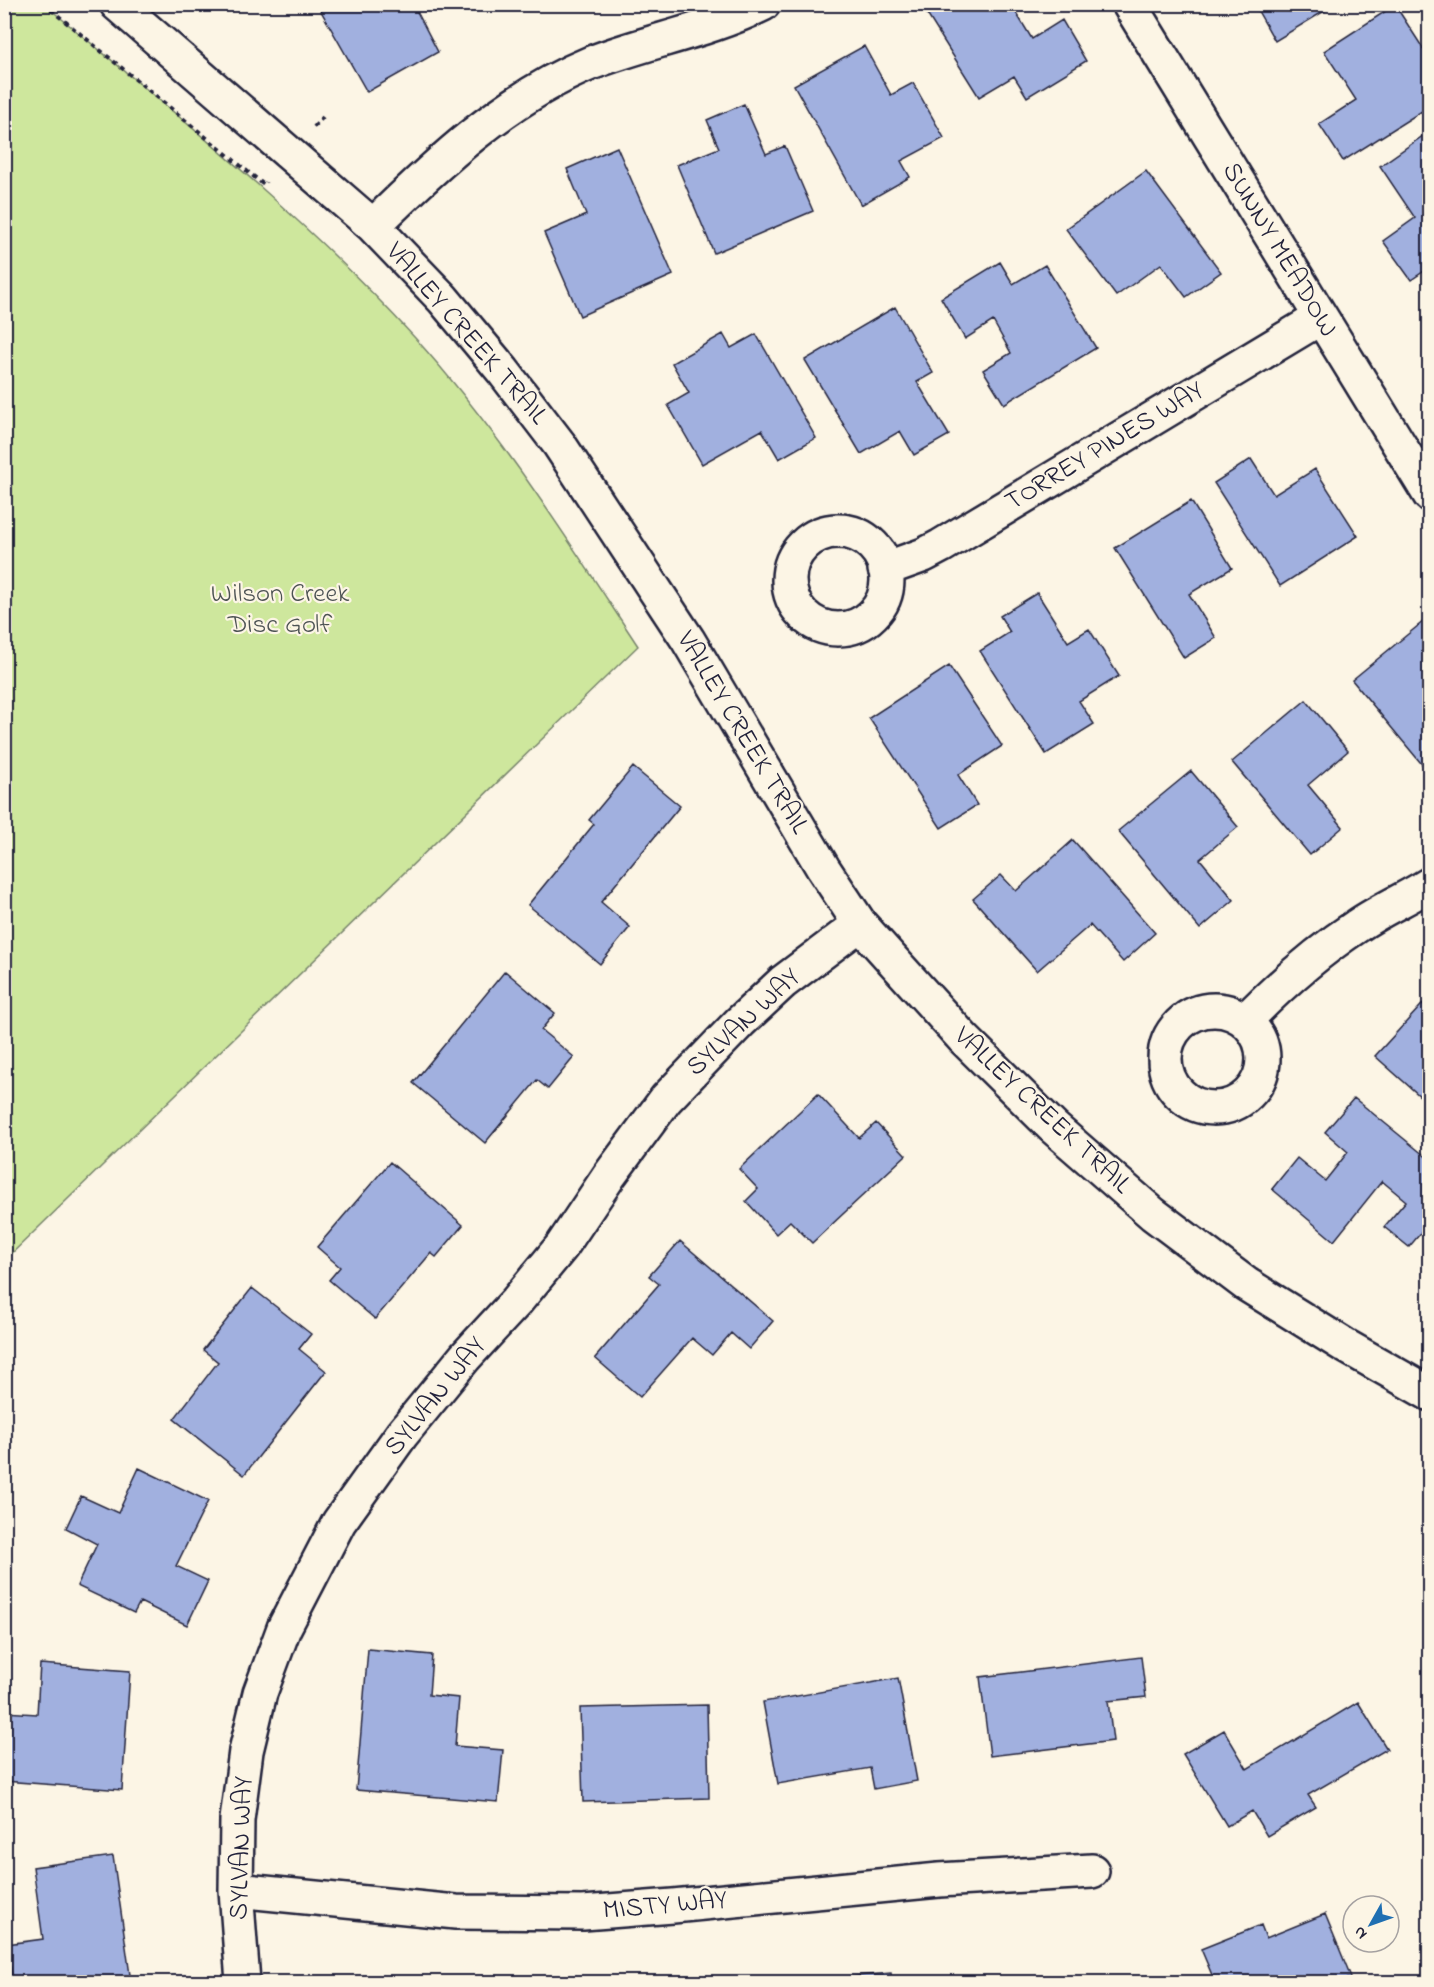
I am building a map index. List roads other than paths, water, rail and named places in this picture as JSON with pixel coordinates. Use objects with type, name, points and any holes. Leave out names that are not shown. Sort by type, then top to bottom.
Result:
[{"type":"street","name":"VALLEY CREEK TRAIL","points":[[117,4],[373,226],[442,299],[503,371],[559,444],[688,640],[823,868],[860,924],[963,1038],[1053,1127],[1153,1214],[1246,1284],[1344,1345],[1430,1394]]},
{"type":"street","points":[[373,226],[474,134],[534,92],[591,63],[710,26],[764,4]]},
{"type":"street","name":"SUNNY MEADOW","points":[[1130,4],[1430,495]]},
{"type":"street","name":"TORREY PINES WAY","points":[[885,569],[924,555],[941,546],[1320,318]]},
{"type":"street","points":[[1245,1022],[1285,982],[1319,954],[1358,925],[1430,884]]},
{"type":"street","name":"SYLVAN WAY","points":[[243,1983],[236,1890],[237,1820],[246,1751],[261,1693],[284,1628],[339,1522],[402,1434],[465,1357],[516,1302],[562,1246],[666,1098],[740,1022],[783,982],[860,924]]},
{"type":"street","name":"MISTY WAY","points":[[236,1890],[456,1912],[583,1913],[939,1880],[1092,1871]]},
{"type":"park label","name":"Wilson Creek Disc Golf","points":[[280,610]]}]
